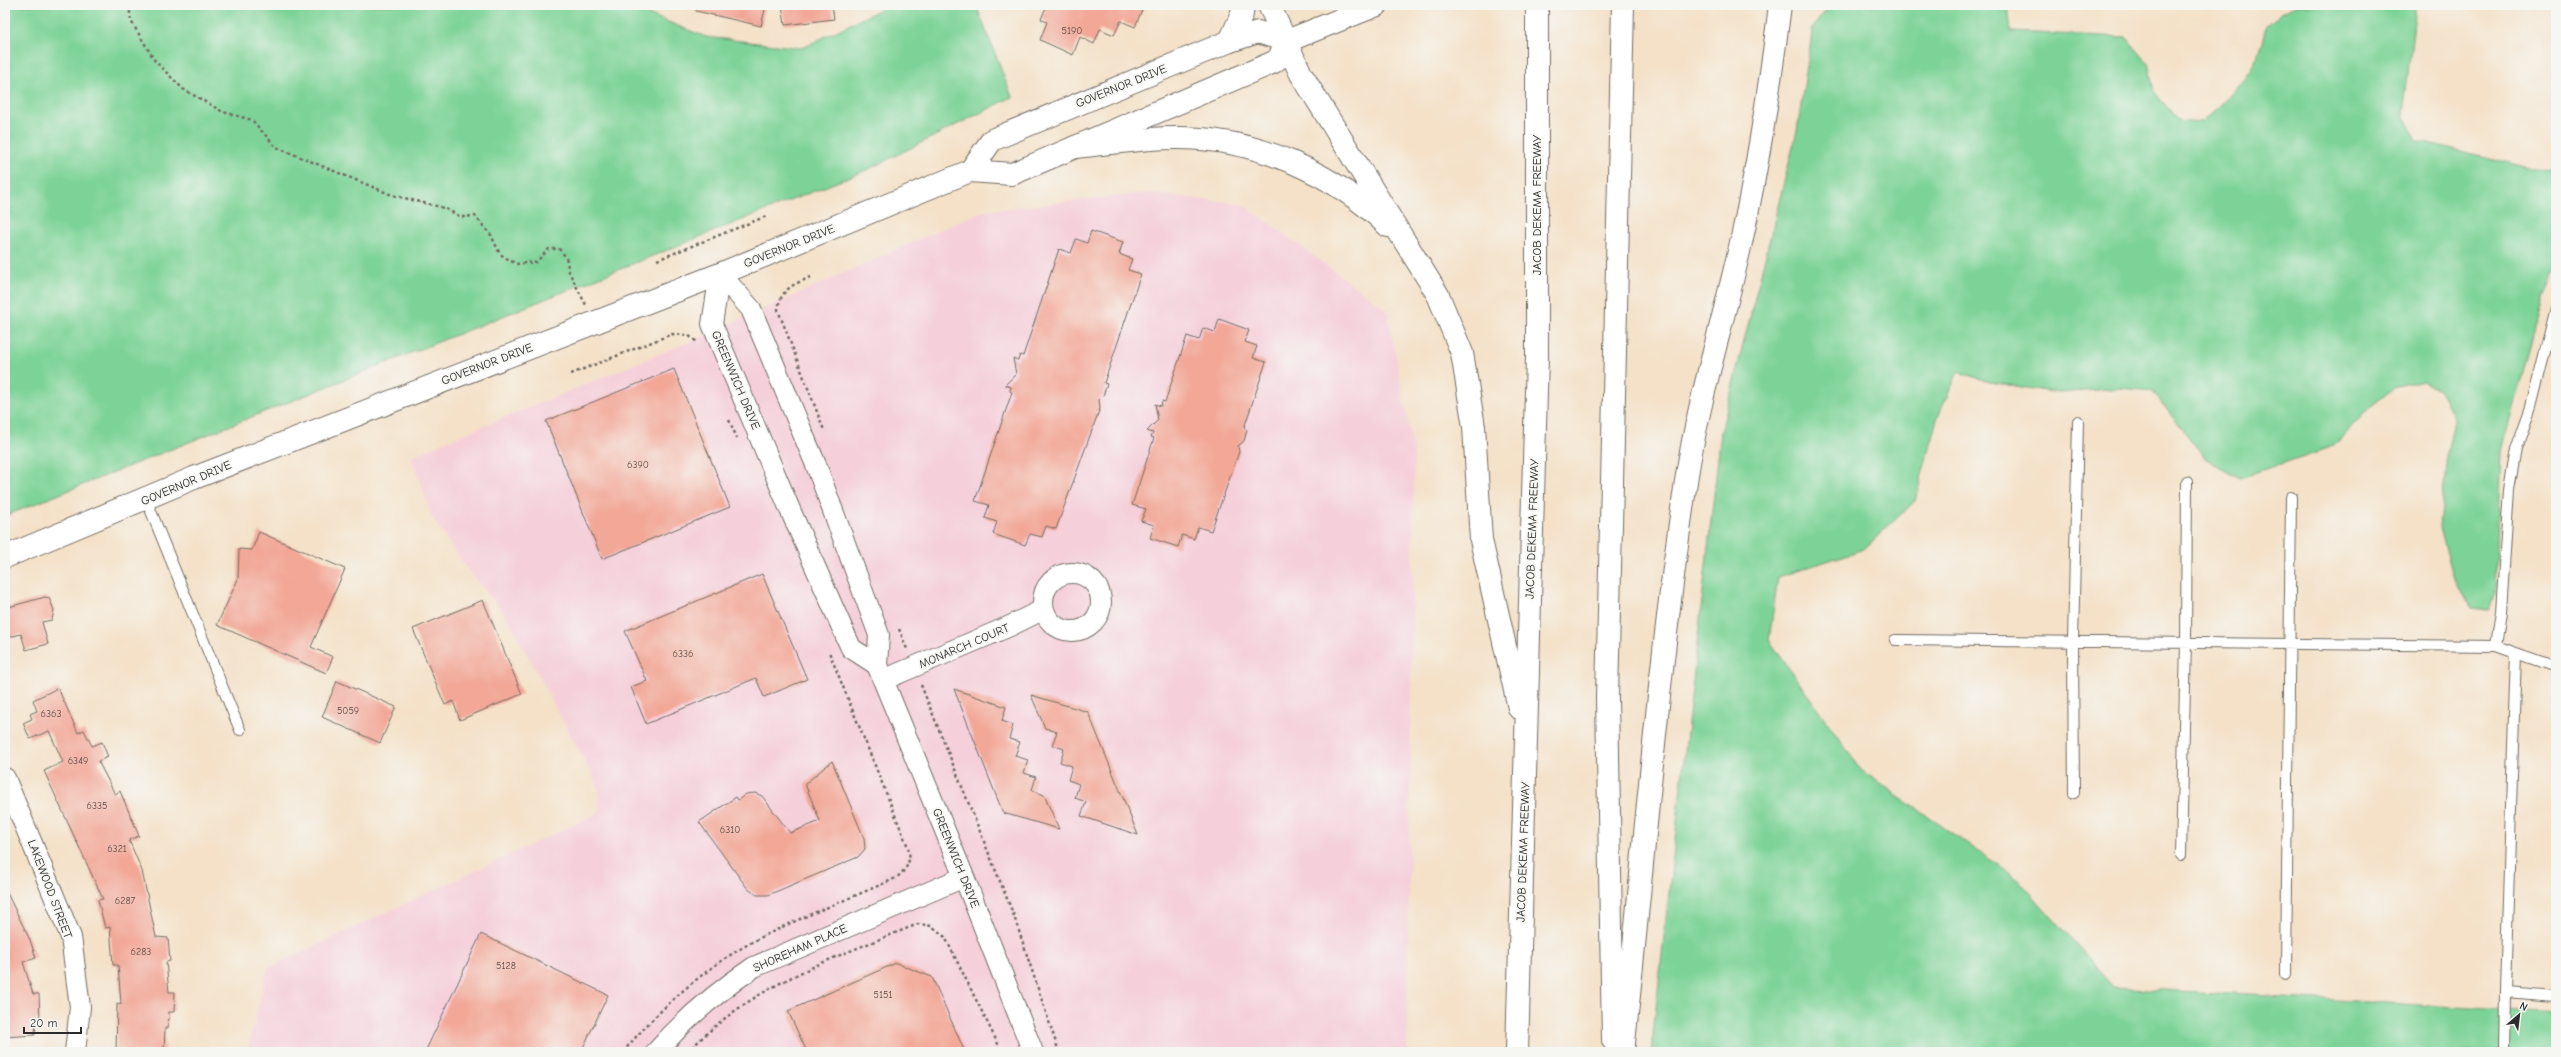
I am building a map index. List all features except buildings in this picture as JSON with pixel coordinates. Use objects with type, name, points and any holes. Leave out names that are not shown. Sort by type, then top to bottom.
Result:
[{"type":"main road","points":[[1230,41],[1242,14],[1243,5]]},
{"type":"main road","points":[[1270,5],[1301,74],[1438,295],[1462,353],[1474,427],[1481,540],[1526,738]]},
{"type":"main road","points":[[1287,41],[1377,5]]},
{"type":"main road","name":"JACOB DEKEMA FREEWAY","points":[[1517,1052],[1537,357],[1537,5]]},
{"type":"main road","points":[[1623,1052],[1667,634],[1688,473],[1712,360],[1740,246],[1763,131],[1780,5]]},
{"type":"main road","points":[[1613,1052],[1607,698],[1623,7]]},
{"type":"main road","name":"GOVERNOR DRIVE","points":[[5,557],[194,478],[720,274],[970,171],[1012,174],[1274,62],[1279,58],[1287,41],[1258,32],[1230,41],[992,140],[970,171]]},
{"type":"main road","points":[[1075,147],[1180,138],[1227,142],[1282,157],[1330,182],[1370,209],[1412,251]]},
{"type":"street","name":"GREENWICH DRIVE","points":[[720,274],[712,324],[788,505],[851,648],[880,673]]},
{"type":"street","name":"GREENWICH DRIVE","points":[[720,274],[751,309],[816,465],[879,635],[880,673],[964,877],[1033,1052]]},
{"type":"street","name":"MONARCH COURT","points":[[880,673],[1010,626],[1044,609]]},
{"type":"street","name":"LAKEWOOD STREET","points":[[5,778],[9,798],[70,937],[80,1007],[75,1052]]},
{"type":"street","name":"SHOREHAM PLACE","points":[[656,1052],[679,1026],[730,983],[754,967],[964,877]]},
{"type":"lane","points":[[2496,646],[2501,612],[2509,490],[2516,449],[2532,407],[2556,308]]},
{"type":"lane","points":[[2074,793],[2074,642],[2078,421]]},
{"type":"lane","points":[[2181,855],[2186,643],[2187,482]]},
{"type":"lane","points":[[2286,974],[2291,497]]},
{"type":"lane","points":[[146,499],[240,730]]},
{"type":"lane","points":[[1895,640],[2496,646],[2556,667]]},
{"type":"lane","points":[[2504,1052],[2516,653]]},
{"type":"lane","points":[[2505,992],[2556,996]]},
{"type":"path","points":[[129,5],[131,21],[155,61],[183,89],[223,112],[252,120],[276,147],[392,195],[444,208],[461,217],[475,216],[491,235],[500,254],[516,264],[536,262],[549,249],[559,249],[566,257],[569,272],[594,323]]},
{"type":"path","points":[[657,260],[767,216]]},
{"type":"path","points":[[571,374],[672,334],[688,335],[699,346]]},
{"type":"path","points":[[727,414],[738,442]]},
{"type":"path","points":[[623,1052],[669,1002],[731,956],[754,942],[896,878],[908,865],[910,856],[908,847],[828,648]]},
{"type":"path","points":[[688,1052],[734,1011],[775,984],[803,970],[918,924],[932,926],[944,937],[1002,1052]]},
{"type":"shaded area","points":[[1147,193],[1243,204],[1387,310],[1414,453],[1407,1052],[247,1052],[268,968],[599,813],[598,786],[506,615],[463,563],[433,519],[411,456],[701,337],[983,211]]},
{"type":"green space","points":[[5,5],[625,5],[706,37],[802,48],[889,5],[976,5],[1012,97],[869,169],[5,516]]},
{"type":"green space","points":[[1830,5],[2008,5],[2011,32],[2126,37],[2148,63],[2154,92],[2178,120],[2202,122],[2244,80],[2258,56],[2267,25],[2283,12],[2298,5],[2416,5],[2403,115],[2417,140],[2537,170],[2556,171],[2556,273],[2544,296],[2501,451],[2495,594],[2490,611],[2472,609],[2454,579],[2440,528],[2447,454],[2454,420],[2440,391],[2424,381],[2394,388],[2370,407],[2336,445],[2240,478],[2206,459],[2152,391],[2121,388],[2058,393],[1990,382],[1958,372],[1937,419],[1915,501],[1864,549],[1778,577],[1769,640],[1861,770],[2018,879],[2113,987],[2556,1013],[2556,1052],[1651,1052],[1721,432],[1797,131],[1813,27]]}]
